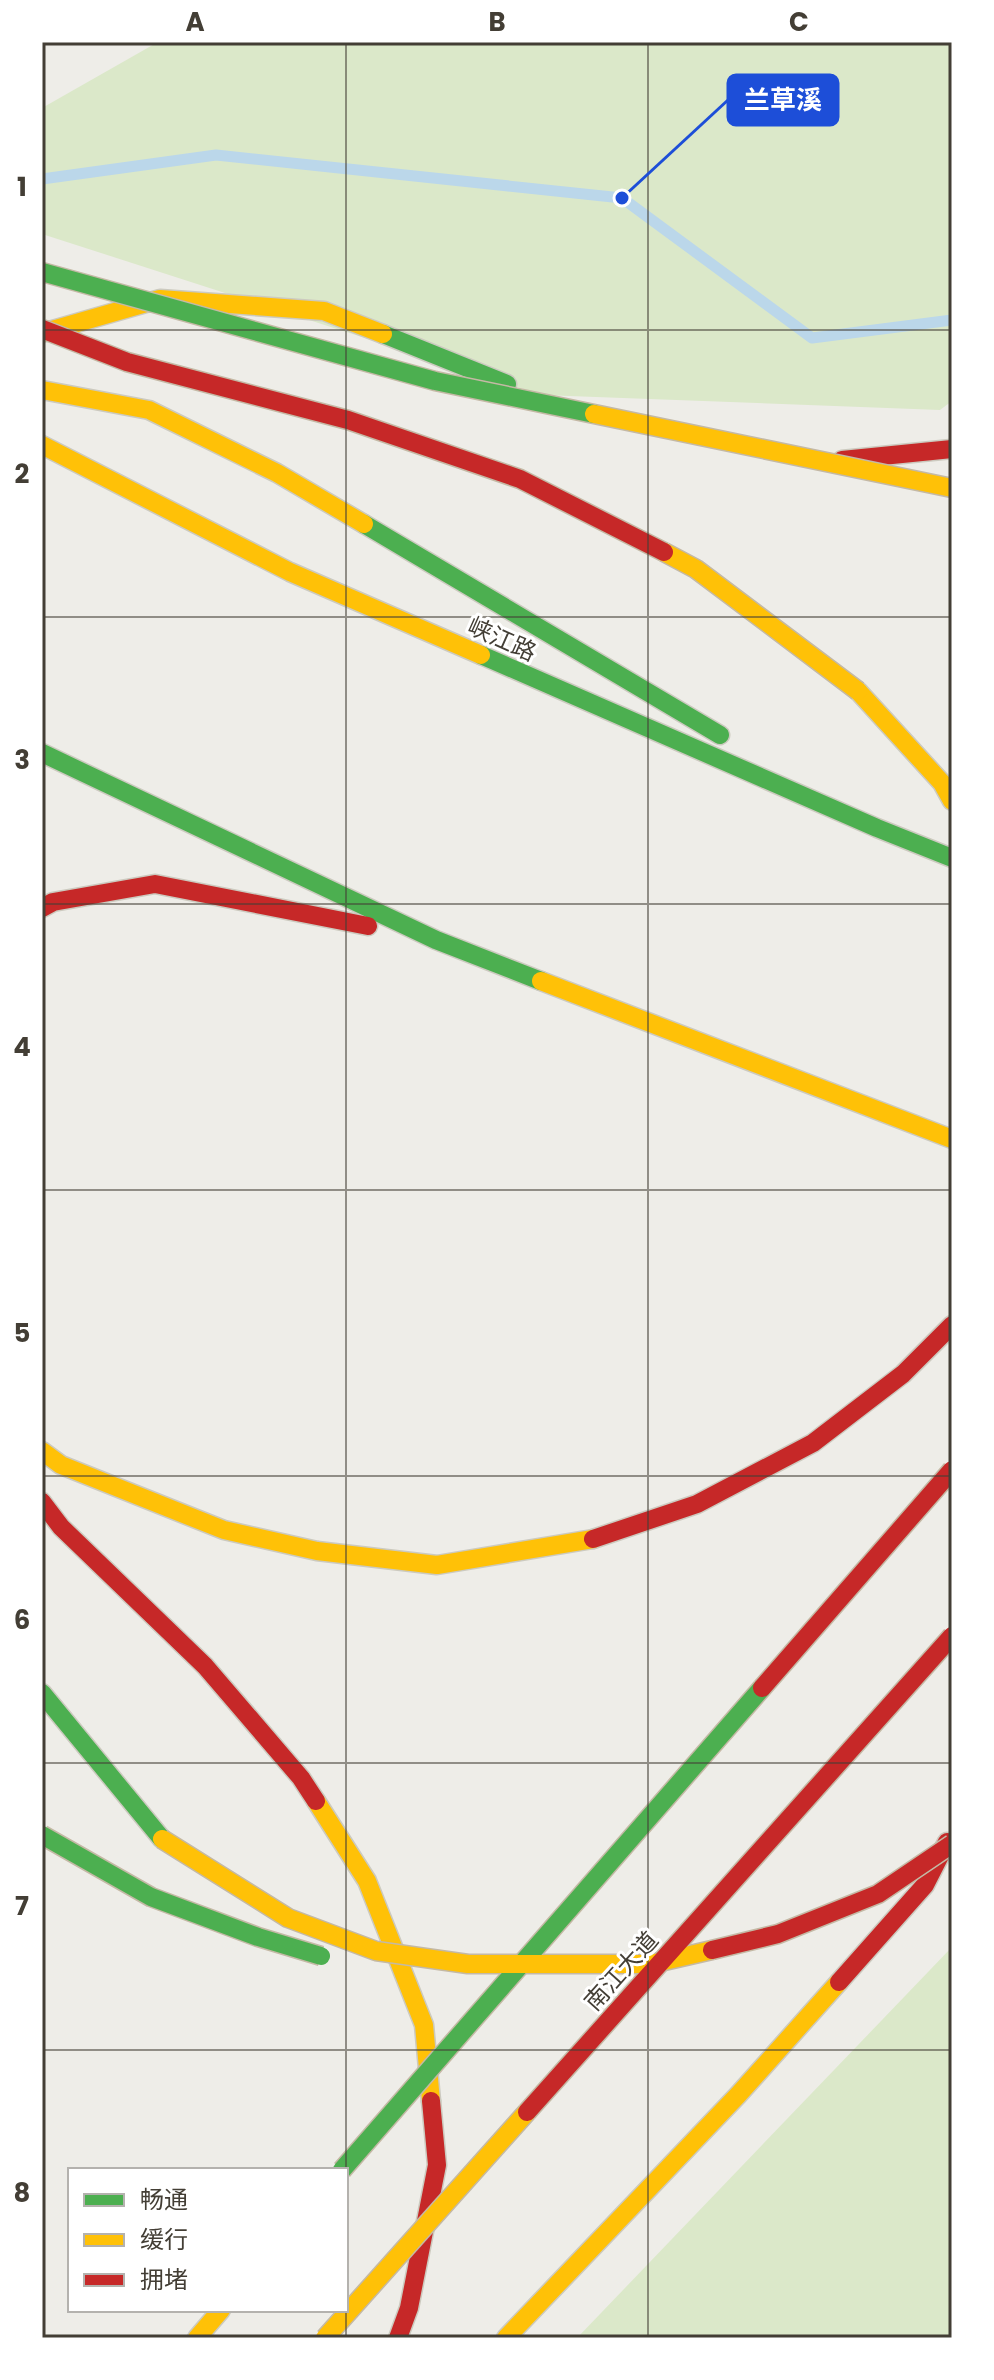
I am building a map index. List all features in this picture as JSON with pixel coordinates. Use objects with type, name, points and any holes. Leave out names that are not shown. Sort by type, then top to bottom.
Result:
[{"type":"main road","points":[[42,272],[435,381],[952,488]]},
{"type":"main road","points":[[42,331],[160,299],[324,311],[593,418],[801,465],[952,449]]},
{"type":"main road","points":[[42,331],[127,362],[348,420],[520,479],[696,569],[858,691],[942,783],[952,801]]},
{"type":"main road","points":[[42,390],[149,410],[277,473],[877,828]]},
{"type":"main road","name":"峡江路","points":[[42,445],[290,572],[952,858]]},
{"type":"main road","points":[[42,753],[436,940],[952,1139]]},
{"type":"main road","points":[[42,908],[53,902],[155,884],[436,940]]},
{"type":"main road","points":[[42,1451],[61,1465],[224,1530],[317,1551],[437,1565],[581,1543],[697,1504],[813,1443],[903,1374],[952,1325]]},
{"type":"main road","points":[[344,2168],[952,1470]]},
{"type":"main road","points":[[42,1502],[61,1527],[205,1666],[301,1778],[367,1881],[424,2025],[437,2165],[409,2308],[398,2338]]},
{"type":"main road","name":"南江大道","points":[[325,2338],[952,1636]]},
{"type":"main road","points":[[42,1693],[162,1839],[288,1918],[376,1951],[468,1964],[651,1964]]},
{"type":"main road","points":[[506,2338],[738,2095],[925,1885],[952,1832]]},
{"type":"main road","points":[[42,1835],[151,1897],[258,1937],[334,1960]]},
{"type":"main road","points":[[474,1989],[651,1964],[778,1934],[878,1894],[952,1844]]},
{"type":"main road","points":[[380,1971],[427,1980]]},
{"type":"main road","points":[[197,2338],[219,2312]]},
{"type":"green space","points":[[158,42],[952,42],[952,401],[940,410],[542,395],[42,234],[42,108]]},
{"type":"green space","points":[[952,1947],[952,2338],[577,2338]]},
{"type":"waterway","points":[[42,179],[216,155],[622,198],[812,338],[952,320]]},
{"type":"traffic: fast","points":[[42,272],[435,381],[594,414]]},
{"type":"traffic: fast","points":[[383,334],[507,384]]},
{"type":"traffic: fast","points":[[364,524],[720,735]]},
{"type":"traffic: fast","points":[[481,655],[952,858]]},
{"type":"traffic: fast","points":[[42,753],[436,940],[541,981]]},
{"type":"traffic: fast","points":[[344,2168],[762,1688]]},
{"type":"traffic: fast","points":[[42,1693],[162,1839]]},
{"type":"traffic: fast","points":[[42,1835],[151,1897],[258,1937],[321,1956]]},
{"type":"traffic: slow","points":[[42,333],[160,299],[324,311],[383,334]]},
{"type":"traffic: slow","points":[[42,390],[149,410],[277,473],[364,524]]},
{"type":"traffic: slow","points":[[594,414],[952,488]]},
{"type":"traffic: slow","points":[[42,445],[290,572],[481,655]]},
{"type":"traffic: slow","points":[[664,552],[696,569],[858,691]]},
{"type":"traffic: slow","points":[[858,691],[942,783],[952,801]]},
{"type":"traffic: slow","points":[[541,981],[952,1139]]},
{"type":"traffic: slow","points":[[42,1451],[61,1465],[224,1530],[317,1551],[437,1565],[593,1539]]},
{"type":"traffic: slow","points":[[316,1801],[367,1881],[424,2025],[431,2101]]},
{"type":"traffic: slow","points":[[162,1839],[288,1918],[376,1951],[468,1964],[651,1964],[712,1950]]},
{"type":"traffic: slow","points":[[506,2338],[738,2095],[839,1982]]},
{"type":"traffic: slow","points":[[325,2338],[527,2112]]},
{"type":"traffic: slow","points":[[197,2338],[219,2312]]},
{"type":"traffic: jam","points":[[42,329],[127,362],[348,420],[520,479],[664,552]]},
{"type":"traffic: jam","points":[[842,460],[952,449]]},
{"type":"traffic: jam","points":[[42,908],[53,902],[155,884],[368,926]]},
{"type":"traffic: jam","points":[[593,1539],[697,1504],[813,1443],[903,1374],[952,1325]]},
{"type":"traffic: jam","points":[[762,1688],[952,1470]]},
{"type":"traffic: jam","points":[[42,1502],[61,1527],[205,1666],[301,1778],[316,1801]]},
{"type":"traffic: jam","points":[[527,2112],[952,1636]]},
{"type":"traffic: jam","points":[[839,1982],[925,1885],[947,1842]]},
{"type":"traffic: jam","points":[[712,1950],[778,1934],[878,1894],[952,1844]]},
{"type":"traffic: jam","points":[[398,2338],[409,2308],[437,2165],[431,2101]]},
{"type":"place","name":"兰草溪","points":[[622,198]]}]
